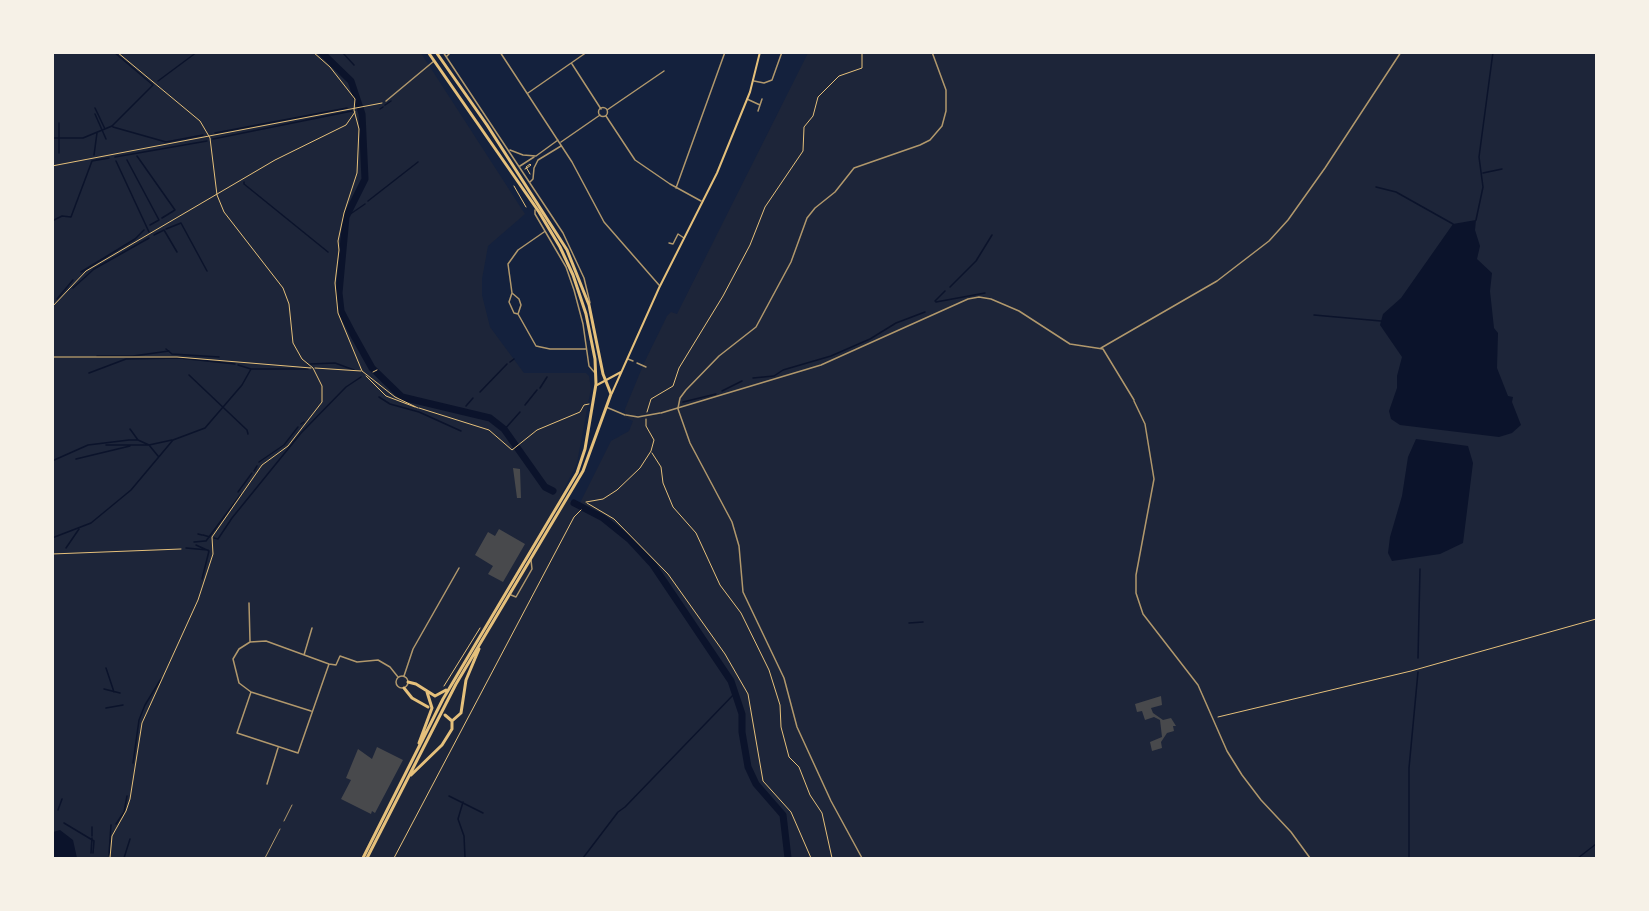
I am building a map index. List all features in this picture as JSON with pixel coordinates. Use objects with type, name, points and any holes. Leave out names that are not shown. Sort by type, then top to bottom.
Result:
[{"type":"highway","points":[[365,858],[406,781],[450,687],[579,474],[595,389],[596,374],[589,326],[577,285],[560,247],[536,208],[428,52]]},
{"type":"highway","points":[[436,52],[553,225],[570,256],[588,305],[611,396],[579,474],[510,595],[441,706]]},
{"type":"highway","points":[[406,781],[426,758],[442,745],[452,729],[452,721],[461,713],[468,674],[486,634]]},
{"type":"highway","points":[[408,682],[439,696],[450,687]]},
{"type":"highway","points":[[404,688],[412,698],[428,707]]},
{"type":"highway","points":[[365,858],[418,748],[428,721],[431,701],[427,692]]},
{"type":"highway","points":[[445,715],[452,721]]},
{"type":"highway","points":[[418,748],[431,728]]},
{"type":"main road","points":[[611,396],[660,286],[703,202],[747,99],[760,52]]},
{"type":"main road","points":[[595,389],[622,369]]},
{"type":"street","points":[[443,52],[530,181],[570,246],[591,300],[588,305]]},
{"type":"street","points":[[446,57],[451,52]]},
{"type":"street","points":[[500,52],[560,143],[604,222],[651,280],[660,286]]},
{"type":"street","points":[[528,93],[587,52]]},
{"type":"street","points":[[676,188],[725,52]]},
{"type":"street","points":[[753,81],[770,82],[782,52]]},
{"type":"street","points":[[862,858],[831,801],[797,727],[784,678],[743,592],[739,546],[734,528],[690,443],[678,408],[680,398],[686,390],[719,356],[756,327],[791,262],[807,218],[815,208],[837,190],[854,168],[920,145],[930,140],[942,126],[946,111],[946,90],[932,52]]},
{"type":"street","points":[[1100,348],[1235,269],[1269,241],[1288,220],[1325,168],[1401,52]]},
{"type":"street","points":[[386,101],[435,61]]},
{"type":"street","points":[[571,63],[601,109],[600,115]]},
{"type":"street","points":[[601,109],[607,110],[664,71]]},
{"type":"street","points":[[747,99],[760,105]]},
{"type":"street","points":[[758,111],[762,99]]},
{"type":"street","points":[[607,110],[606,116],[634,160],[676,188],[703,202]]},
{"type":"street","points":[[530,181],[538,160],[600,115],[606,116]]},
{"type":"street","points":[[520,166],[560,143]]},
{"type":"street","points":[[509,151],[536,156]]},
{"type":"street","points":[[536,208],[535,214],[574,290],[589,367],[596,374]]},
{"type":"street","points":[[669,243],[673,244],[678,230]]},
{"type":"street","points":[[518,314],[521,305],[512,293],[507,270],[510,259],[545,231]]},
{"type":"street","points":[[678,234],[685,238]]},
{"type":"street","points":[[512,293],[509,297],[511,308],[518,314],[536,346],[587,349]]},
{"type":"street","points":[[606,407],[631,417],[678,408],[821,365],[974,298],[991,299],[1019,311],[1070,344],[1100,348],[1107,353],[1113,367],[1132,396],[1144,424],[1154,479],[1139,552],[1136,593],[1149,625],[1191,674],[1214,718],[1227,751],[1242,775],[1310,858]]},
{"type":"street","points":[[627,358],[633,361]]},
{"type":"street","points":[[638,363],[646,367]]},
{"type":"street","points":[[404,676],[413,649],[459,568]]},
{"type":"street","points":[[249,603],[250,642]]},
{"type":"street","points":[[304,655],[312,628]]},
{"type":"street","points":[[312,712],[251,692],[238,683],[232,663],[239,649],[250,642],[266,641],[329,664],[336,665],[340,656],[363,662],[378,660],[390,667],[398,677]]},
{"type":"street","points":[[251,692],[237,733],[298,753],[329,664]]},
{"type":"street","points":[[398,677],[404,676]]},
{"type":"street","points":[[398,677],[396,684],[404,688],[408,682],[404,676]]},
{"type":"street","points":[[267,784],[278,747]]},
{"type":"lane","points":[[1132,396],[1137,394]]},
{"type":"lane","points":[[284,821],[292,806]]},
{"type":"lane","points":[[265,858],[280,829]]},
{"type":"path","points":[[110,858],[111,836],[126,811],[130,799],[142,723],[198,600],[213,554],[212,537],[262,465],[288,446],[322,402],[322,386],[313,368],[302,359],[293,343],[289,304],[283,288],[274,273],[233,225],[217,195],[210,138],[200,121],[189,110],[117,52]]},
{"type":"path","points":[[313,52],[347,86],[355,99],[359,129],[357,173],[342,222],[335,283],[338,313],[366,374],[395,397],[418,408],[489,430],[512,450],[547,424],[578,413],[584,405],[588,404]]},
{"type":"path","points":[[811,858],[791,812],[763,781],[748,694],[724,654],[668,574],[614,519],[586,502],[603,499],[617,490],[640,468],[651,451],[654,440],[646,426],[646,415],[651,399],[673,386],[679,368],[704,329],[750,245],[765,207],[803,151],[804,127],[813,116],[818,98],[839,75],[862,68],[862,52]]},
{"type":"path","points":[[52,166],[379,106],[386,101]]},
{"type":"path","points":[[52,307],[86,271],[275,160],[346,125],[355,110]]},
{"type":"path","points":[[524,170],[528,168],[531,164],[525,167],[531,176]]},
{"type":"path","points":[[512,187],[526,207]]},
{"type":"path","points":[[52,357],[177,357],[350,372],[361,371]]},
{"type":"path","points":[[373,372],[377,370]]},
{"type":"path","points":[[651,451],[661,467],[663,483],[673,507],[696,533],[720,585],[741,613],[769,670],[780,705],[781,727],[789,757],[799,767],[810,795],[822,813],[832,858]]},
{"type":"path","points":[[394,858],[566,533],[581,510]]},
{"type":"path","points":[[52,554],[181,549]]},
{"type":"path","points":[[1214,718],[1411,671],[1596,619]]},
{"type":"shaded area","points":[[52,53],[421,53],[525,214],[488,246],[482,279],[482,295],[490,327],[524,373],[586,373],[589,376],[591,388],[577,463],[561,495],[579,505],[611,441],[629,431],[633,421],[624,417],[625,409],[644,363],[667,316],[671,312],[677,314],[808,53],[1596,53],[1596,858],[53,858]]},
{"type":"shaded area","points":[[1476,220],[1475,230],[1480,246],[1477,259],[1492,273],[1490,291],[1494,328],[1498,333],[1497,368],[1508,396],[1513,397],[1512,402],[1521,425],[1512,433],[1499,437],[1400,425],[1391,419],[1389,411],[1397,388],[1397,376],[1402,357],[1380,325],[1383,314],[1401,298],[1453,224]]},
{"type":"shaded area","points":[[1416,439],[1468,446],[1473,463],[1463,543],[1440,554],[1392,561],[1388,553],[1390,537],[1402,496],[1408,457]]},
{"type":"shaded area","points":[[60,830],[73,840],[77,858],[53,858],[53,832]]},
{"type":"building","points":[[513,468],[520,469],[521,498],[517,498]]},
{"type":"building","points":[[499,529],[525,544],[503,582],[488,574],[493,566],[475,555],[488,532],[495,536]]},
{"type":"building","points":[[1161,696],[1162,705],[1151,708],[1153,713],[1163,720],[1171,718],[1176,726],[1173,726],[1174,731],[1167,733],[1161,742],[1162,748],[1152,751],[1150,742],[1162,737],[1160,720],[1154,717],[1145,720],[1142,711],[1137,712],[1135,704]]},
{"type":"building","points":[[377,747],[403,760],[375,813],[372,811],[371,814],[341,799],[351,780],[346,778],[358,749],[372,759]]},
{"type":"waterway","points":[[52,138],[83,138],[112,126],[153,85],[114,52]]},
{"type":"waterway","points":[[158,81],[197,52]]},
{"type":"waterway","points":[[321,52],[351,81],[362,114],[365,179],[346,217],[339,293],[341,311],[353,334],[372,368],[402,397],[490,418],[504,429],[545,487],[553,491]]},
{"type":"waterway","points":[[342,52],[354,65]]},
{"type":"waterway","points":[[1476,220],[1483,187],[1479,157],[1493,52]]},
{"type":"waterway","points":[[385,105],[391,101]]},
{"type":"waterway","points":[[95,108],[105,129]]},
{"type":"waterway","points":[[215,133],[347,108]]},
{"type":"waterway","points":[[213,139],[352,111]]},
{"type":"waterway","points":[[95,114],[106,139]]},
{"type":"waterway","points":[[59,123],[59,153]]},
{"type":"waterway","points":[[113,127],[166,142],[203,135]]},
{"type":"waterway","points":[[94,155],[97,133]]},
{"type":"waterway","points":[[115,157],[207,141]]},
{"type":"waterway","points":[[137,156],[175,210],[162,218]]},
{"type":"waterway","points":[[52,221],[62,216],[71,217],[92,161],[109,158]]},
{"type":"waterway","points":[[127,160],[159,220],[150,225]]},
{"type":"waterway","points":[[116,161],[149,232]]},
{"type":"waterway","points":[[368,201],[418,162]]},
{"type":"waterway","points":[[1483,173],[1502,169]]},
{"type":"waterway","points":[[244,182],[328,252]]},
{"type":"waterway","points":[[1376,187],[1396,192],[1453,224]]},
{"type":"waterway","points":[[346,217],[365,204]]},
{"type":"waterway","points":[[166,229],[181,223],[207,271]]},
{"type":"waterway","points":[[81,272],[135,239],[144,230]]},
{"type":"waterway","points":[[154,235],[164,230],[177,252]]},
{"type":"waterway","points":[[950,287],[976,261],[992,235]]},
{"type":"waterway","points":[[73,288],[94,269],[149,238]]},
{"type":"waterway","points":[[57,299],[73,280]]},
{"type":"waterway","points":[[935,301],[945,291]]},
{"type":"waterway","points":[[936,302],[985,293]]},
{"type":"waterway","points":[[753,378],[774,376],[783,370],[831,356],[870,339],[896,323],[925,312]]},
{"type":"waterway","points":[[1314,315],[1381,321]]},
{"type":"waterway","points":[[166,349],[172,354],[219,357]]},
{"type":"waterway","points":[[97,356],[133,356],[169,351]]},
{"type":"waterway","points":[[89,373],[126,359],[180,358],[235,364]]},
{"type":"waterway","points":[[510,362],[514,359]]},
{"type":"waterway","points":[[310,364],[335,363],[354,370]]},
{"type":"waterway","points":[[480,392],[507,364]]},
{"type":"waterway","points":[[238,365],[251,369],[308,369]]},
{"type":"waterway","points":[[52,538],[91,523],[131,490],[173,440],[205,428],[242,385],[251,369]]},
{"type":"waterway","points":[[189,375],[247,430],[248,434]]},
{"type":"waterway","points":[[214,538],[218,539],[232,518],[301,433],[346,387],[361,377]]},
{"type":"waterway","points":[[540,388],[547,377]]},
{"type":"waterway","points":[[722,391],[742,381]]},
{"type":"waterway","points":[[525,405],[537,390]]},
{"type":"waterway","points":[[683,402],[716,394]]},
{"type":"waterway","points":[[379,397],[390,404],[419,412],[461,431]]},
{"type":"waterway","points":[[466,406],[473,398]]},
{"type":"waterway","points":[[504,430],[520,412]]},
{"type":"waterway","points":[[259,462],[284,445],[298,427]]},
{"type":"waterway","points":[[130,429],[138,440]]},
{"type":"waterway","points":[[52,461],[88,445],[129,440],[138,440],[149,445],[172,440]]},
{"type":"waterway","points":[[106,445],[149,445],[158,456]]},
{"type":"waterway","points":[[76,459],[130,446]]},
{"type":"waterway","points":[[254,471],[257,466]]},
{"type":"waterway","points":[[238,492],[252,473]]},
{"type":"waterway","points":[[206,541],[241,494]]},
{"type":"waterway","points":[[574,503],[603,518],[629,539],[653,565],[731,681],[742,714],[742,732],[748,767],[756,784],[783,815],[788,858]]},
{"type":"waterway","points":[[66,548],[79,529]]},
{"type":"waterway","points":[[198,534],[202,535]]},
{"type":"waterway","points":[[203,535],[210,537]]},
{"type":"waterway","points":[[194,542],[205,541]]},
{"type":"waterway","points":[[196,545],[209,551],[202,579]]},
{"type":"waterway","points":[[186,548],[208,550]]},
{"type":"waterway","points":[[1418,658],[1420,569]]},
{"type":"waterway","points":[[909,623],[923,622]]},
{"type":"waterway","points":[[106,668],[114,692]]},
{"type":"waterway","points":[[1409,858],[1409,768],[1418,672]]},
{"type":"waterway","points":[[133,763],[139,720],[145,705],[161,679]]},
{"type":"waterway","points":[[104,689],[120,693]]},
{"type":"waterway","points":[[583,858],[618,812],[736,692]]},
{"type":"waterway","points":[[106,708],[123,705]]},
{"type":"waterway","points":[[116,824],[124,812],[127,796]]},
{"type":"waterway","points":[[449,796],[483,813]]},
{"type":"waterway","points":[[58,810],[62,799]]},
{"type":"waterway","points":[[463,802],[458,819],[464,836],[465,858]]},
{"type":"waterway","points":[[64,823],[94,841],[93,853]]},
{"type":"waterway","points":[[109,855],[111,825]]},
{"type":"waterway","points":[[92,827],[92,836]]},
{"type":"waterway","points":[[91,853],[92,838]]},
{"type":"waterway","points":[[124,858],[130,839]]},
{"type":"waterway","points":[[1578,858],[1596,844]]}]
